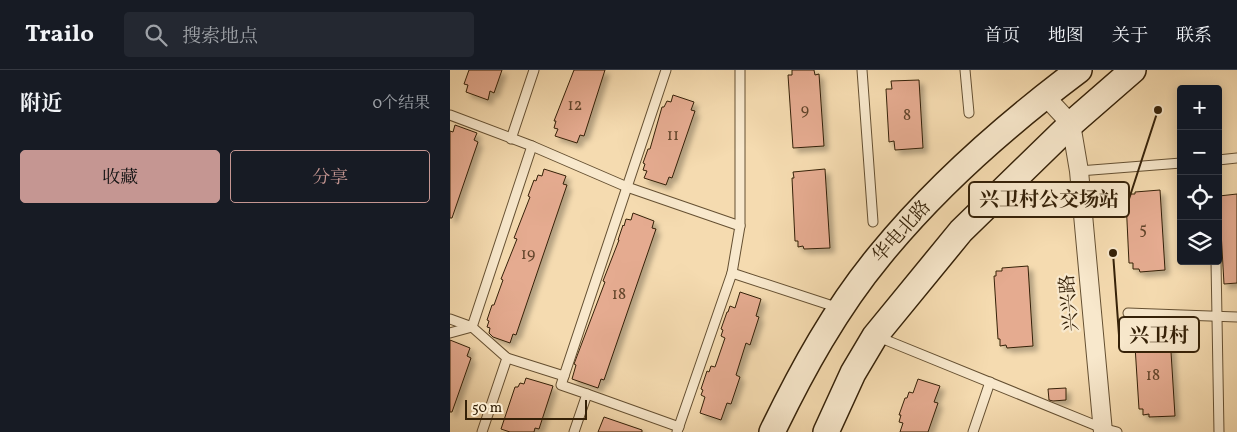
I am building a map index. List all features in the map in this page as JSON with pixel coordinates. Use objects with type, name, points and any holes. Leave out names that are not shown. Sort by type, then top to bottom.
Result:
[{"type":"main road","name":"华电北路","points":[[772,432],[797,381],[841,308],[880,255],[931,199],[986,146],[1079,70]]},
{"type":"main road","points":[[826,432],[853,373],[875,336],[961,231],[1071,124],[1133,70]]},
{"type":"street","points":[[1045,96],[1071,124]]},
{"type":"street","name":"兴兴路","points":[[1071,124],[1079,171],[1107,431]]},
{"type":"lane","points":[[511,139],[534,70]]},
{"type":"lane","points":[[666,70],[561,386],[587,394],[678,430],[732,273],[740,226],[740,70]]},
{"type":"lane","points":[[862,70],[873,222]]},
{"type":"lane","points":[[965,70],[969,113]]},
{"type":"lane","points":[[450,115],[532,146],[627,187],[740,226]]},
{"type":"lane","points":[[472,327],[532,146]]},
{"type":"lane","points":[[1222,160],[1237,158]]},
{"type":"lane","points":[[1079,171],[1177,163]]},
{"type":"lane","points":[[1216,265],[1219,432]]},
{"type":"lane","points":[[732,273],[841,308]]},
{"type":"lane","points":[[1128,313],[1237,317]]},
{"type":"lane","points":[[450,320],[472,327],[507,358],[564,376]]},
{"type":"lane","points":[[450,334],[472,327]]},
{"type":"lane","points":[[875,336],[1107,431]]},
{"type":"lane","points":[[482,432],[507,358]]},
{"type":"lane","points":[[973,432],[990,382]]},
{"type":"lane","points":[[574,432],[587,394]]},
{"type":"building","points":[[469,70],[502,70],[494,93],[490,91],[488,100],[466,92],[468,85],[464,84]]},
{"type":"building","points":[[574,70],[605,70],[584,136],[580,135],[577,143],[555,136],[558,129],[554,128],[556,121],[554,121]]},
{"type":"building","points":[[792,70],[814,70],[815,75],[819,74],[824,146],[793,148],[788,75],[792,75]]},
{"type":"building","points":[[919,80],[923,148],[895,150],[894,141],[889,142],[886,89],[892,89],[891,81]]},
{"type":"building","points":[[673,95],[694,102],[691,110],[695,111],[672,178],[669,177],[666,185],[644,178],[647,171],[643,170],[645,164],[643,163],[648,149],[650,149],[662,107],[664,107],[667,101],[671,102]]},
{"type":"building","points":[[455,125],[477,133],[474,140],[478,142],[452,218],[450,218],[450,131],[453,132]]},
{"type":"building","points":[[544,169],[566,176],[563,184],[567,185],[516,335],[513,334],[510,343],[493,337],[489,333],[490,328],[487,327],[489,321],[487,320],[517,239],[514,238],[530,197],[528,196],[534,180],[536,181],[538,175],[542,176]]},
{"type":"building","points":[[825,169],[830,248],[804,249],[803,246],[798,247],[798,241],[795,241],[793,172]]},
{"type":"building","points":[[1160,190],[1165,270],[1140,272],[1139,269],[1133,269],[1133,263],[1129,263],[1126,200],[1129,200],[1129,194],[1135,194],[1135,192]]},
{"type":"building","points":[[1237,194],[1237,283],[1224,284],[1222,196]]},
{"type":"building","points":[[633,213],[654,221],[652,228],[656,229],[604,380],[601,379],[598,388],[572,379],[576,365],[574,364],[605,282],[603,281],[623,225],[626,219],[631,220]]},
{"type":"building","points":[[1028,266],[1033,346],[1007,348],[1006,345],[1000,346],[994,276],[996,276],[996,271],[1002,271],[1002,268]]},
{"type":"building","points":[[740,292],[761,299],[756,316],[759,317],[750,345],[746,343],[736,375],[740,377],[731,404],[727,403],[721,420],[700,413],[705,397],[701,395],[703,390],[701,389],[707,371],[709,372],[711,366],[715,367],[725,338],[721,336],[723,330],[721,329],[730,306],[735,308]]},
{"type":"building","points":[[1170,336],[1175,416],[1149,417],[1149,414],[1143,415],[1143,409],[1139,409],[1135,346],[1139,346],[1138,340],[1145,340],[1145,337]]},
{"type":"building","points":[[450,340],[470,348],[467,356],[471,358],[452,412],[450,412]]},
{"type":"building","points":[[526,378],[553,386],[539,429],[535,428],[534,432],[510,432],[501,429],[515,387],[518,387],[520,383],[524,384]]},
{"type":"building","points":[[918,379],[940,386],[934,402],[938,403],[928,432],[900,432],[903,423],[899,422],[901,415],[899,415],[905,398],[907,398],[909,392],[913,393]]},
{"type":"building","points":[[1066,388],[1066,400],[1049,400],[1048,389]]},
{"type":"building","points":[[604,417],[642,430],[642,432],[598,432]]},
{"type":"place","name":"兴卫村公交场站","points":[[1158,110]]},
{"type":"place","name":"兴卫村","points":[[1113,253]]}]
